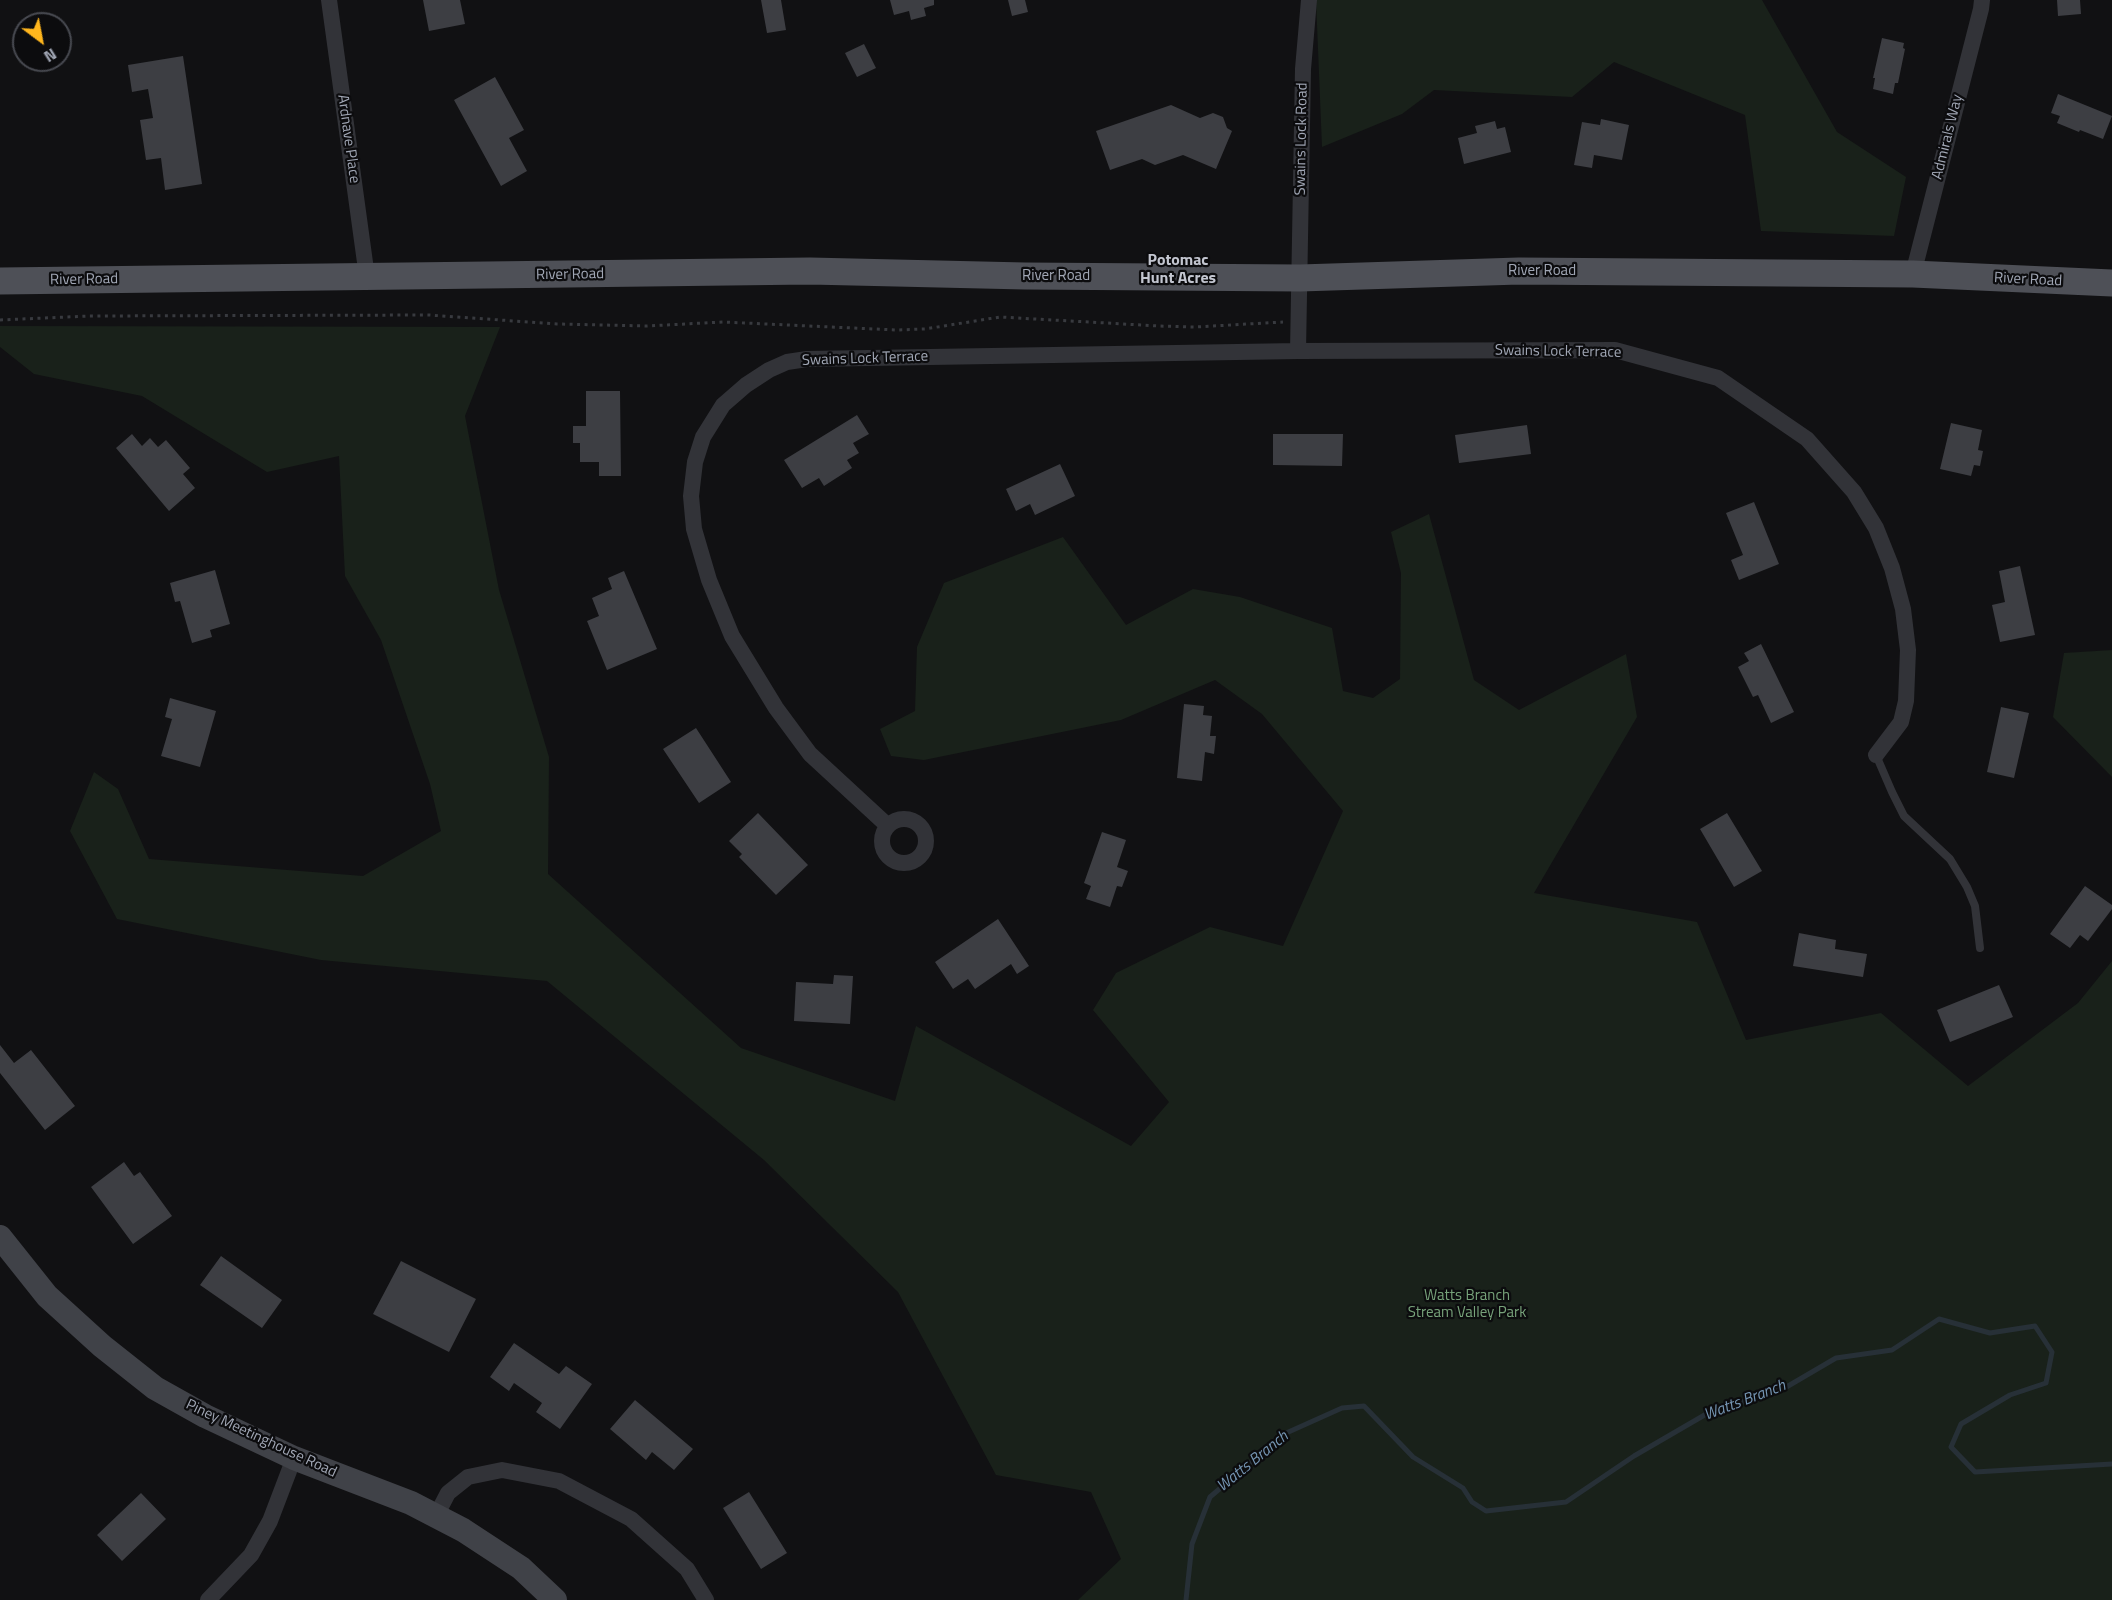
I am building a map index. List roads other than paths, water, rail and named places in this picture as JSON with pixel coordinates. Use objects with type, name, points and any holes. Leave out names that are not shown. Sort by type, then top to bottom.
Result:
[{"type":"main road","name":"River Road","points":[[0,281],[810,272],[1300,278],[1519,271],[1913,274],[2112,283]]},
{"type":"main road","name":"Piney Meetinghouse Road","points":[[0,1237],[47,1296],[102,1346],[155,1388],[205,1416],[294,1458],[411,1503],[463,1530],[521,1568],[555,1600]]},
{"type":"street","name":"Ardnave Place","points":[[329,0],[367,278]]},
{"type":"street","name":"Swains Lock Road","points":[[1300,278],[1303,69],[1309,0]]},
{"type":"street","name":"Admirals Way","points":[[1913,274],[1982,0]]},
{"type":"street","points":[[1298,351],[1300,278]]},
{"type":"street","name":"Swains Lock Terrace","points":[[888,826],[810,754],[776,708],[732,636],[709,579],[694,529],[691,496],[695,462],[703,437],[723,405],[746,385],[769,370],[787,362],[807,358],[1298,351],[1615,350],[1718,378],[1808,439],[1854,492],[1876,528],[1892,568],[1903,609],[1908,650],[1906,701],[1900,722],[1876,755]]},
{"type":"street","points":[[208,1600],[251,1555],[270,1521],[294,1458]]},
{"type":"street","points":[[436,1516],[448,1493],[468,1477],[502,1470],[560,1481],[631,1519],[687,1569],[706,1600]]},
{"type":"lane","points":[[1876,755],[1904,816],[1950,859],[1967,887],[1976,906],[1980,948]]},
{"type":"waterway","name":"Watts Branch","points":[[1186,1600],[1192,1544],[1210,1497],[1284,1434],[1342,1408],[1364,1406],[1413,1457],[1463,1488],[1472,1502],[1486,1511],[1566,1502],[1634,1456],[1708,1413],[1783,1389],[1836,1358],[1892,1350],[1939,1319],[1990,1333],[2035,1326],[2052,1352],[2046,1383],[2010,1395],[1961,1424],[1951,1447],[1975,1472],[2112,1464]]},
{"type":"district","name":"Potomac Hunt Acres","points":[[1178,270]]},
{"type":"park label","name":"Watts Branch Stream Valley Park","points":[[1467,1304]]}]
